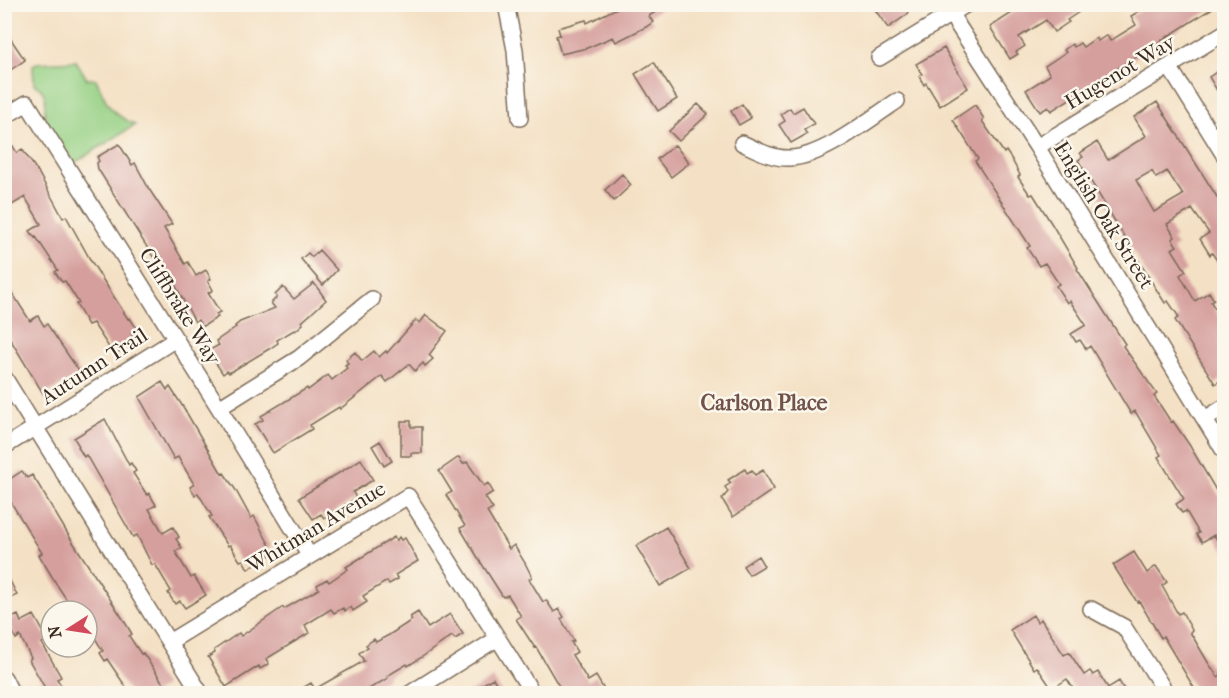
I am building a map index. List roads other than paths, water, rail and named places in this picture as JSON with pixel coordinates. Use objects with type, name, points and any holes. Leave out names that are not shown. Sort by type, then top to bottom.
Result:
[{"type":"street","points":[[879,58],[948,9],[967,4]]},
{"type":"street","points":[[507,5],[515,50],[520,118]]},
{"type":"street","name":"English Oak Street","points":[[948,9],[1037,147],[1224,451]]},
{"type":"street","name":"Hugenot Way","points":[[1037,147],[1224,33]]},
{"type":"street","points":[[1170,68],[1224,155]]},
{"type":"street","points":[[742,143],[776,157],[789,159],[809,155],[828,146],[897,101]]},
{"type":"street","name":"Cliffbrake Way","points":[[4,117],[27,103],[309,555]]},
{"type":"street","points":[[219,408],[299,358],[372,299]]},
{"type":"street","name":"Autumn Trail","points":[[4,447],[176,339]]},
{"type":"street","points":[[4,377],[201,693]]},
{"type":"street","points":[[1205,419],[1224,407]]},
{"type":"street","name":"Whitman Avenue","points":[[169,642],[408,496],[533,693]]},
{"type":"street","points":[[1091,609],[1124,627],[1167,693]]},
{"type":"street","points":[[409,693],[498,638]]},
{"type":"street","points":[[4,678],[12,693]]},
{"type":"district","name":"Carlson Place","points":[[764,403]]}]
